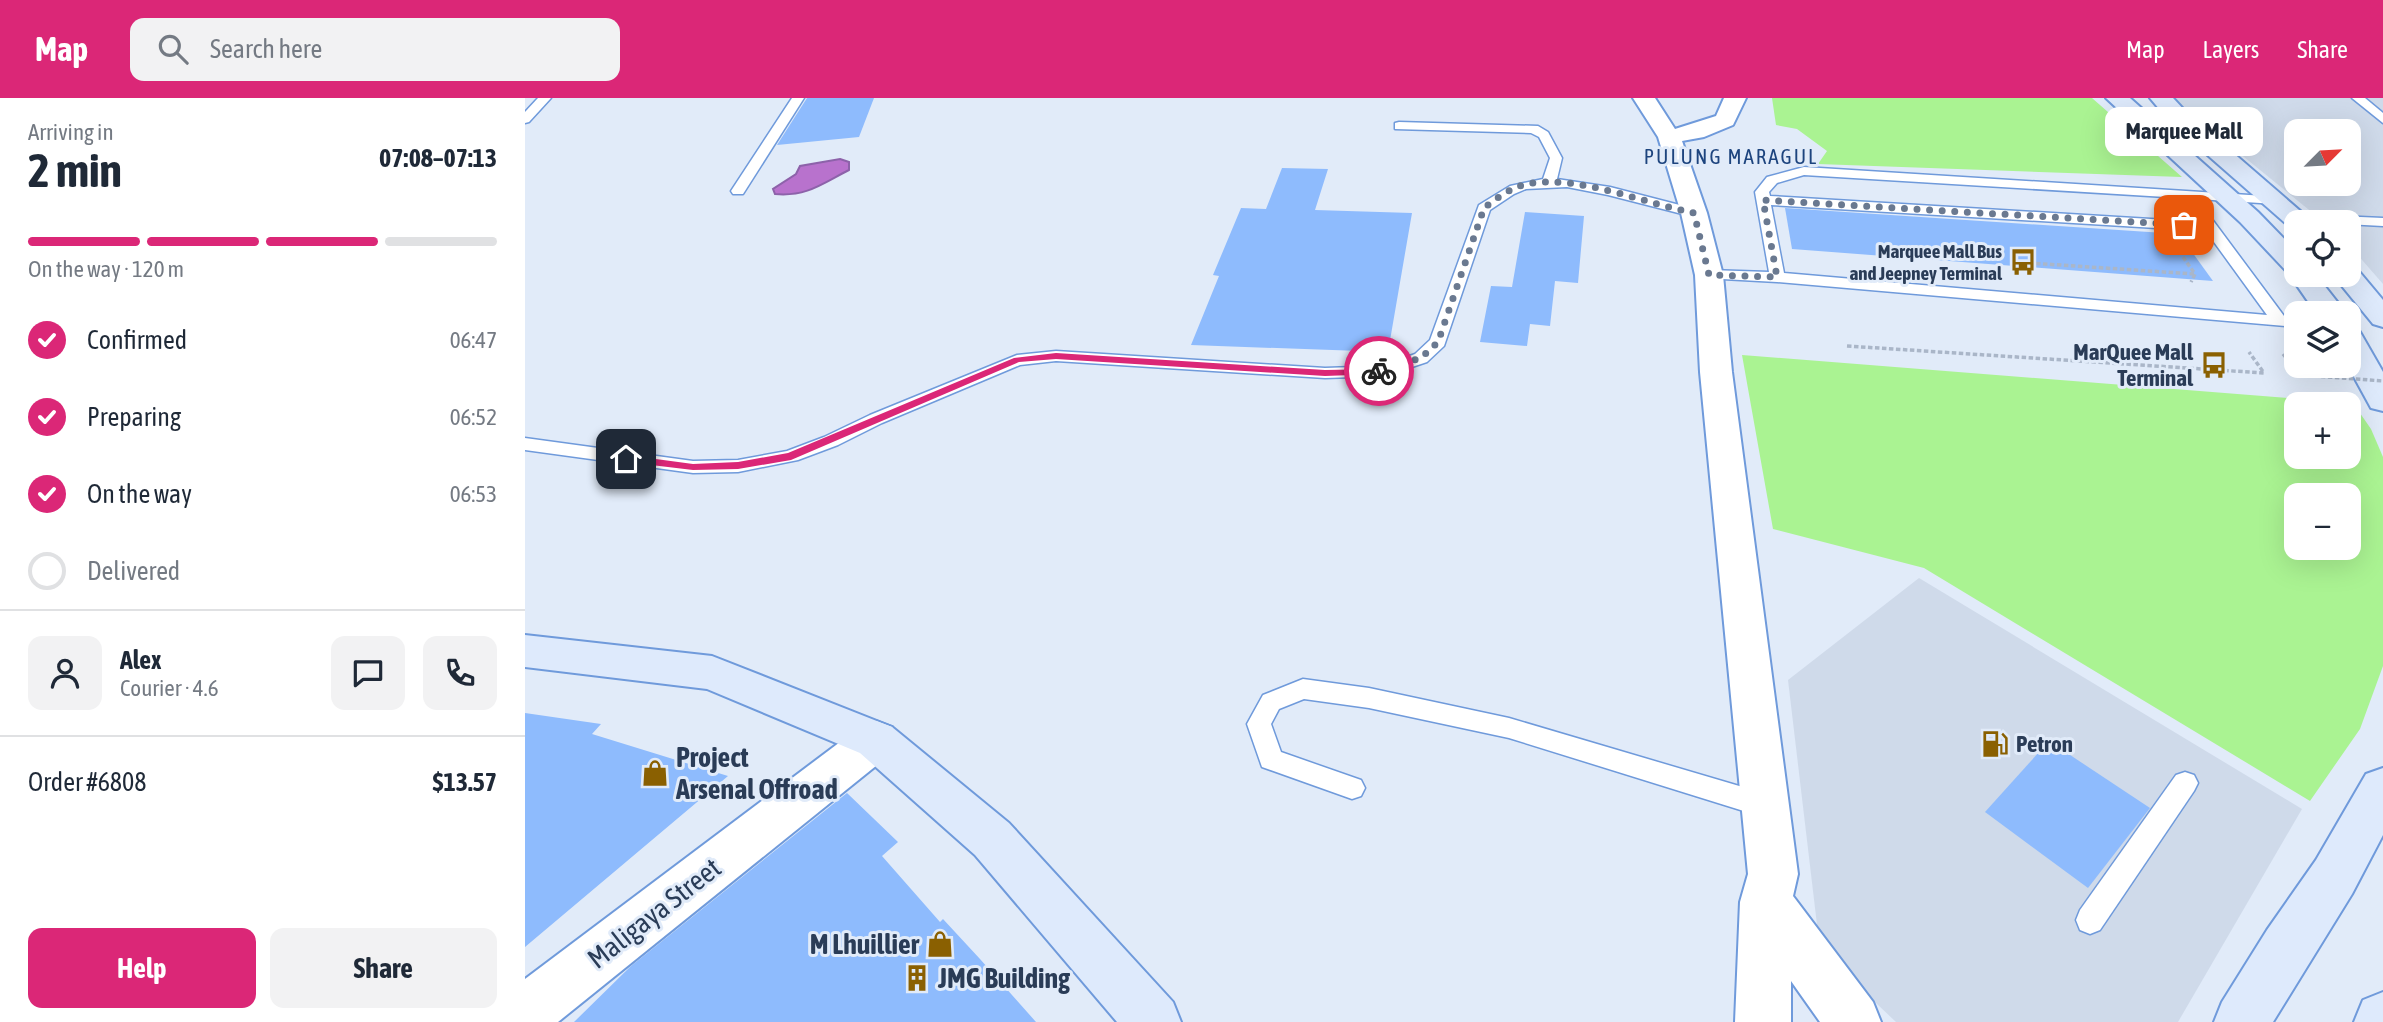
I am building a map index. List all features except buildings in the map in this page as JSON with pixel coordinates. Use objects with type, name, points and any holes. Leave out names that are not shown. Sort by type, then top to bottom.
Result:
[{"type":"main road","points":[[2117,98],[2228,197],[2284,253]]},
{"type":"main road","points":[[2161,98],[2179,118],[2286,210]]},
{"type":"main road","points":[[2311,287],[2322,301]]},
{"type":"main road","points":[[2357,287],[2383,318]]},
{"type":"main road","points":[[2361,360],[2383,401]]},
{"type":"main road","points":[[534,661],[712,673],[876,740],[992,839],[1153,1022]]},
{"type":"main road","points":[[2242,1022],[2286,948],[2334,877],[2383,789]]},
{"type":"street","points":[[1644,98],[1669,137],[1694,213],[1709,275],[1716,372],[1773,874],[1766,902],[1763,1022]]},
{"type":"street","points":[[1669,137],[1696,132],[1725,120],[1735,98]]},
{"type":"street","name":"Maligaya Street","points":[[525,1013],[876,740]]},
{"type":"street","points":[[1766,902],[1853,1022]]},
{"type":"lane","points":[[525,120],[545,98]]},
{"type":"lane","points":[[739,191],[798,98]]},
{"type":"lane","points":[[2358,98],[2383,119]]},
{"type":"lane","points":[[1399,126],[1534,129],[1544,135],[1556,158],[1549,182]]},
{"type":"lane","points":[[1777,277],[1762,192],[1772,180],[1804,171],[2276,200]]},
{"type":"lane","points":[[525,444],[693,467],[738,466],[801,453],[1017,360],[1056,356],[1325,373],[1385,371],[1421,358],[1438,342],[1484,208],[1498,197],[1524,185],[1549,182],[1604,190],[1694,213]]},
{"type":"lane","points":[[2186,194],[2279,320]]},
{"type":"lane","points":[[1763,200],[2209,227]]},
{"type":"lane","points":[[2361,221],[2383,222]]},
{"type":"lane","points":[[1709,275],[1777,277],[2284,321]]},
{"type":"lane","points":[[1352,788],[1272,759],[1259,724],[1271,702],[1303,689],[1382,701],[1509,728],[1763,804]]},
{"type":"lane","points":[[2090,920],[2185,783]]},
{"type":"path","points":[[2342,378],[2383,381]]},
{"type":"shaded area","points":[[2176,98],[2383,98],[2383,284],[2361,259],[2361,210],[2309,210],[2292,196],[2361,196],[2361,119],[2284,119],[2284,190],[2175,101]]},
{"type":"shaded area","points":[[840,159],[849,162],[849,170],[806,191],[775,194],[773,189],[796,174],[800,166]]},
{"type":"shaded area","name":"Petron","points":[[1919,578],[2302,809],[2178,1022],[1896,1022],[1820,950],[1788,680]]},
{"type":"green space","points":[[1772,98],[2092,98],[2182,177],[1818,164],[1827,151],[1797,129],[1776,125]]},
{"type":"green space","points":[[1742,355],[2284,398],[2284,469],[2361,469],[2361,415],[2371,429],[2383,457],[2383,666],[2360,729],[2310,801],[1924,568],[1773,529]]},
{"type":"way so far","points":[[1379,371],[1421,358],[1438,342],[1484,208],[1498,197],[1524,185],[1549,182],[1604,190],[1694,213],[1709,275],[1777,277],[1763,200],[2184,225]]},
{"type":"place","name":"Marquee Mall","points":[[2184,225]]},
{"type":"place","name":"Marquee Mall Bus and Jeepney Terminal","points":[[2023,262]]},
{"type":"place","name":"MarQuee Mall Terminal","points":[[2214,365]]},
{"type":"place","name":"Petron","points":[[1995,744]]},
{"type":"place","name":"Project Arsenal Offroad","points":[[655,773]]},
{"type":"place","name":"M Lhuillier","points":[[940,944]]},
{"type":"place","name":"JMG Building","points":[[917,978]]},
{"type":"district","name":"PULUNG MARAGUL","points":[[1731,156]]},
{"type":"route","points":[[626,459],[693,467],[738,466],[791,456],[1017,360],[1056,356],[1325,373],[1379,371]]}]
